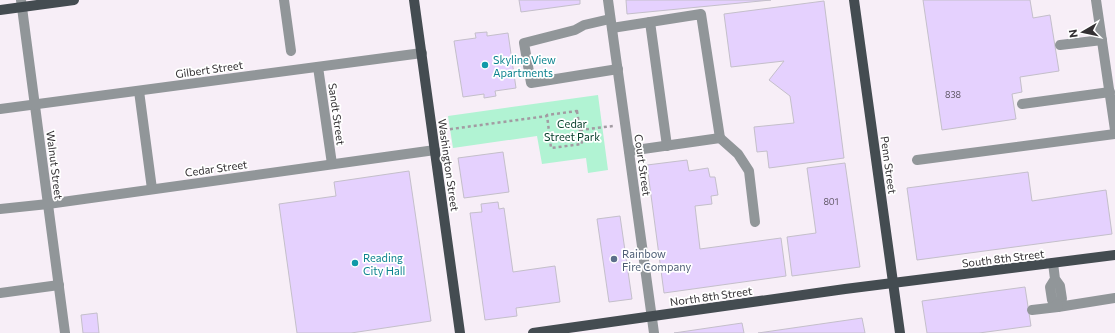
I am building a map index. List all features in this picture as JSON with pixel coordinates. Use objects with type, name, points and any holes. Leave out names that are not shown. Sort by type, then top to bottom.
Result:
[{"type":"main road","points":[[0,10],[21,4],[74,0]]},
{"type":"main road","name":"Washington Street","points":[[414,0],[460,333]]},
{"type":"main road","name":"Penn Street","points":[[854,0],[900,333]]},
{"type":"main road","name":"South 8th Street","points":[[894,284],[1115,255]]},
{"type":"main road","name":"North 8th Street","points":[[533,333],[845,289],[894,284]]},
{"type":"street","points":[[284,0],[291,51]]},
{"type":"street","name":"Court Street","points":[[608,0],[654,333]]},
{"type":"street","points":[[1096,0],[1115,130]]},
{"type":"street","name":"Walnut Street","points":[[21,4],[65,333]]},
{"type":"street","points":[[618,69],[531,83],[524,43],[575,30],[584,25],[650,22],[701,14],[720,138],[738,154],[749,171],[755,222]]},
{"type":"street","points":[[650,22],[667,146]]},
{"type":"street","points":[[1060,45],[1102,40]]},
{"type":"street","name":"Gilbert Street","points":[[0,108],[35,105],[422,53]]},
{"type":"street","name":"Sandt Street","points":[[318,66],[332,164]]},
{"type":"street","points":[[138,91],[152,189]]},
{"type":"street","points":[[1022,104],[1110,92]]},
{"type":"street","points":[[917,160],[1115,134]]},
{"type":"street","points":[[629,151],[720,138]]},
{"type":"street","name":"Cedar Street","points":[[0,209],[48,204],[435,150]]},
{"type":"street","points":[[1053,263],[1055,279],[1050,287],[1052,300],[1057,305]]},
{"type":"street","points":[[0,293],[59,285]]},
{"type":"street","points":[[1032,310],[1057,305],[1115,298]]},
{"type":"path","points":[[432,132],[577,111],[582,144],[551,148],[547,116]]},
{"type":"path","points":[[580,130],[625,124]]},
{"type":"green space","name":"Cedar Street Park","points":[[598,95],[608,170],[588,173],[586,158],[542,164],[537,136],[453,148],[448,116]]},
{"type":"building","points":[[519,0],[580,0],[580,4],[521,12]]},
{"type":"building","points":[[626,0],[771,0],[627,14]]},
{"type":"building","points":[[923,0],[1030,0],[1033,18],[1050,15],[1059,71],[1020,77],[1022,92],[1012,94],[1016,119],[942,130]]},
{"type":"building","points":[[824,1],[844,158],[769,168],[767,151],[757,152],[754,127],[794,123],[790,96],[769,80],[784,61],[731,67],[724,14]]},
{"type":"building","name":"Skyline View Apartments","points":[[487,32],[487,36],[508,33],[516,88],[495,91],[496,96],[484,98],[484,94],[463,97],[454,41],[476,38],[475,33]]},
{"type":"building","points":[[503,152],[509,192],[464,198],[458,158]]},
{"type":"building","points":[[687,160],[689,171],[708,168],[710,177],[715,177],[718,195],[711,196],[712,204],[695,206],[700,249],[781,238],[786,276],[664,293],[647,165]]},
{"type":"building","points":[[845,163],[860,267],[792,276],[787,237],[816,233],[807,168]]},
{"type":"building","name":"Reading City Hall","points":[[409,171],[431,321],[351,333],[297,333],[279,204],[336,196],[334,182]]},
{"type":"building","points":[[1028,172],[1032,201],[1106,190],[1112,234],[917,260],[907,188]]},
{"type":"building","points":[[498,202],[499,209],[504,208],[513,272],[555,266],[560,302],[516,308],[517,316],[485,320],[470,213],[482,212],[481,204]]},
{"type":"building","name":"Rainbow Fire Company","points":[[620,216],[632,299],[609,302],[597,219]]},
{"type":"building","points":[[1025,287],[1031,326],[979,333],[927,333],[922,301]]},
{"type":"building","points":[[97,313],[99,333],[83,333],[81,315]]},
{"type":"building","points":[[862,318],[865,333],[758,333]]},
{"type":"building","points":[[742,323],[744,333],[674,333]]},
{"type":"place","name":"Skyline View Apartments","points":[[485,65]]},
{"type":"place","name":"Rainbow Fire Company","points":[[614,259]]},
{"type":"place","name":"Reading City Hall","points":[[355,263]]}]
